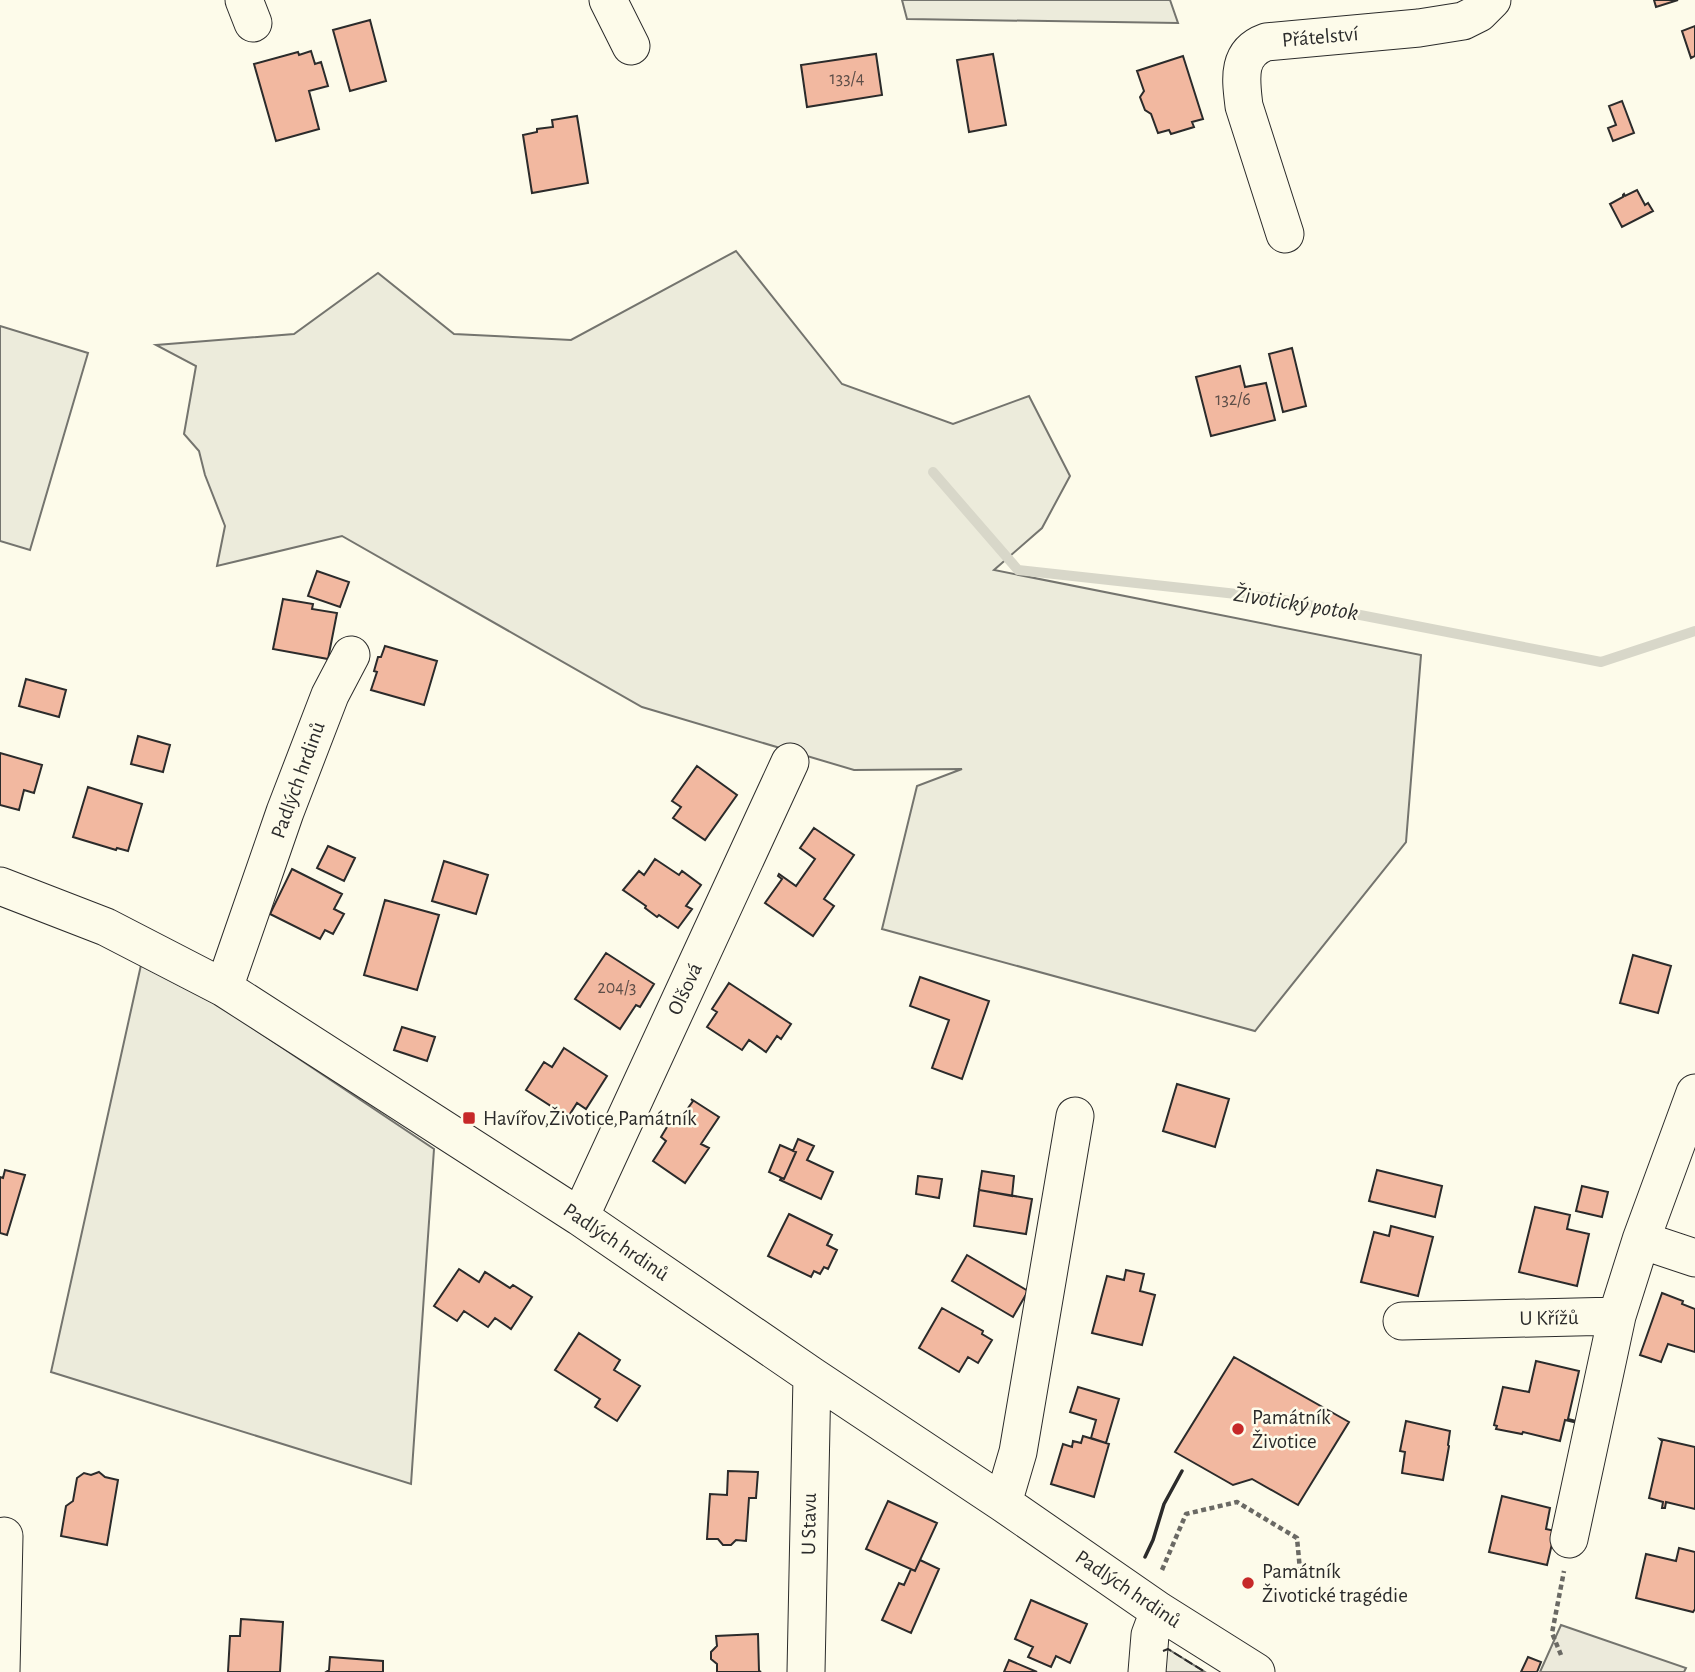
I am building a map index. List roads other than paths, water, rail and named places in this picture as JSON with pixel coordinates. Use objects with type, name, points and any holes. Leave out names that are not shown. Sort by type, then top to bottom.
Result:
[{"type":"street","points":[[608,0],[631,46]]},
{"type":"street","name":"Přátelství","points":[[1285,234],[1244,106],[1242,67],[1249,53],[1256,46],[1266,43],[1463,21],[1479,13],[1492,0]]},
{"type":"street","name":"Padlých hrdinů","points":[[224,988],[285,812],[330,695],[352,655]]},
{"type":"street","name":"Olšová","points":[[580,1217],[790,762]]},
{"type":"street","name":"Padlých hrdinů","points":[[0,886],[106,927],[224,988],[580,1217],[1153,1607],[1256,1672]]},
{"type":"street","points":[[1569,1539],[1618,1316],[1641,1240],[1695,1093]]},
{"type":"street","points":[[1003,1503],[1018,1452],[1075,1116]]},
{"type":"street","points":[[1641,1240],[1695,1258]]},
{"type":"street","name":"U Křížů","points":[[1402,1321],[1618,1316]]},
{"type":"street","name":"U Stavu","points":[[806,1672],[812,1376]]},
{"type":"street","points":[[1,1672],[4,1536]]},
{"type":"street","points":[[1147,1672],[1153,1607]]},
{"type":"waterway","name":"Životický potok","points":[[933,472],[1018,570],[1273,598],[1601,662],[1695,631]]},
{"type":"place","name":"Havířov,Životice,Památník","points":[[469,1118]]},
{"type":"place","name":"Památník Životice","points":[[1238,1429]]},
{"type":"place","name":"Památník Životické tragédie","points":[[1248,1583]]}]
